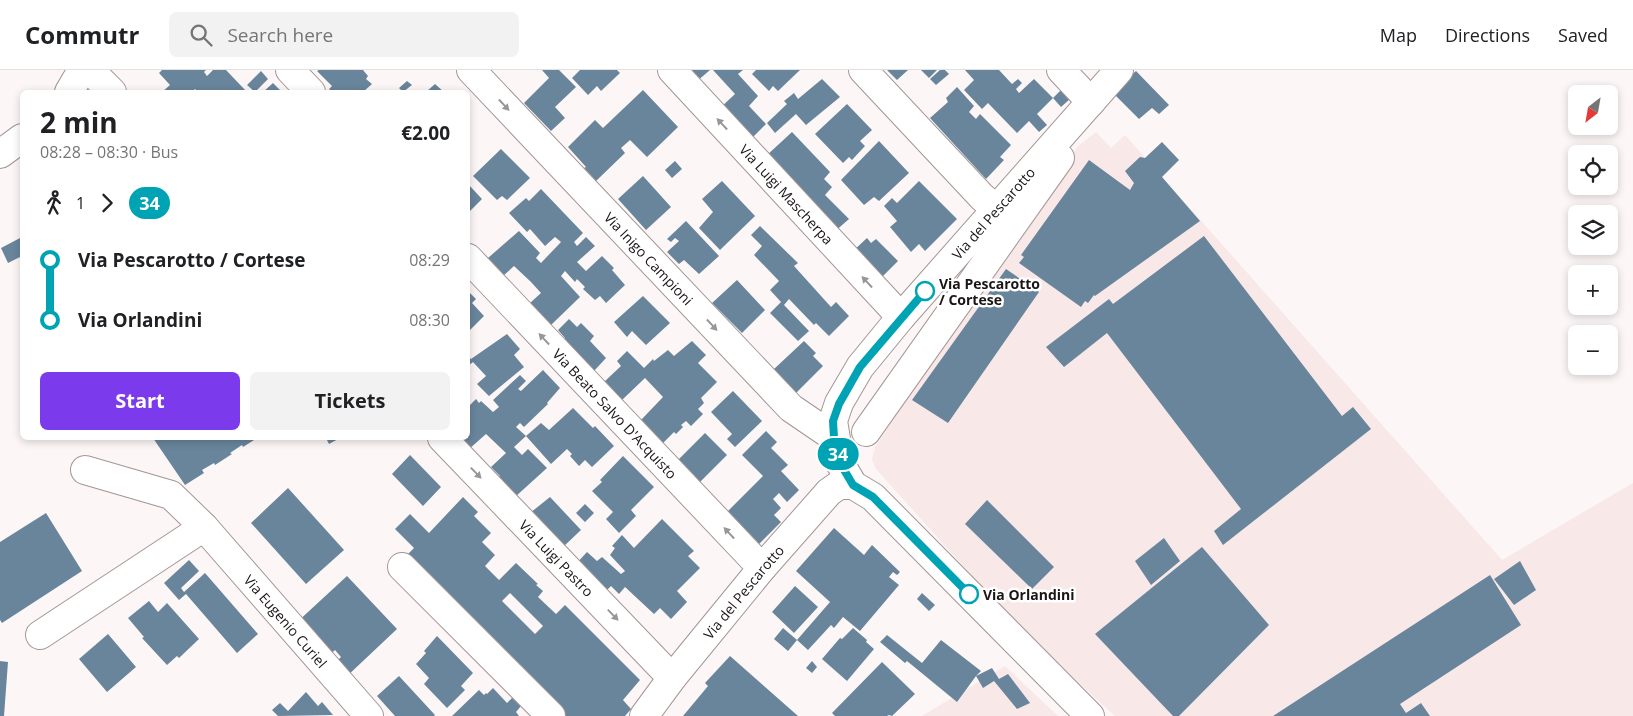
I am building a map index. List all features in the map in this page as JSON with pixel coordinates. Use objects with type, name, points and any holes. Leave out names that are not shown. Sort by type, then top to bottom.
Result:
[{"type":"street","points":[[70,90],[82,70]]},
{"type":"street","points":[[90,70],[110,90]]},
{"type":"street","points":[[290,70],[309,90]]},
{"type":"street","name":"Via Inigo Campioni","points":[[471,70],[791,408],[834,438]]},
{"type":"street","name":"Via Luigi Mascherpa","points":[[672,70],[901,318]]},
{"type":"street","points":[[863,70],[1005,217],[866,432]]},
{"type":"street","points":[[1061,70],[1091,102]]},
{"type":"street","name":"Via del Pescarotto","points":[[853,485],[840,463],[834,438],[833,421],[839,404],[860,367],[901,318],[1005,217],[1073,122],[1119,70]]},
{"type":"street","points":[[0,154],[20,139]]},
{"type":"street","name":"Via Beato Salvo D'Acquisto","points":[[470,260],[762,568]]},
{"type":"street","name":"Via Luigi Pastro","points":[[444,440],[672,678]]},
{"type":"street","name":"Via Eugenio Curiel","points":[[85,470],[171,495],[204,527],[369,716]]},
{"type":"street","name":"Via del Pescarotto","points":[[644,716],[672,678],[762,568],[830,492],[839,485],[853,485]]},
{"type":"street","points":[[853,485],[873,497],[1090,716]]},
{"type":"street","points":[[40,635],[204,527]]},
{"type":"street","points":[[402,567],[552,716]]},
{"type":"shaded area","points":[[1096,132],[1111,148],[1125,135],[1502,560],[1633,483],[1633,716],[1115,716],[1018,627],[876,469],[872,459],[875,447],[1078,146]]},
{"type":"shaded area","points":[[1005,666],[1058,716],[922,716]]},
{"type":"building","points":[[162,70],[206,70],[204,72],[207,76],[213,70],[226,70],[245,90],[164,90],[170,85],[159,73]]},
{"type":"building","points":[[363,70],[368,76],[366,79],[372,84],[365,90],[330,90],[332,86],[317,71]]},
{"type":"building","points":[[542,70],[559,70],[576,87],[555,107],[565,118],[551,131],[524,103],[549,78]]},
{"type":"building","points":[[580,70],[617,70],[620,73],[601,91],[597,86],[588,95],[572,78]]},
{"type":"building","points":[[685,70],[710,70],[696,82]]},
{"type":"building","points":[[713,70],[743,70],[738,74],[758,96],[749,106],[766,124],[748,142],[718,110],[735,94]]},
{"type":"building","points":[[756,70],[800,70],[778,91],[773,86],[769,91],[752,74]]},
{"type":"building","points":[[887,70],[908,70],[897,80]]},
{"type":"building","points":[[921,70],[937,70],[929,78]]},
{"type":"building","points":[[940,70],[945,70],[949,74],[936,85],[930,79]]},
{"type":"building","points":[[965,70],[999,70],[1012,84],[1018,79],[1022,83],[1016,89],[1019,93],[1034,79],[1053,98],[1037,114],[1047,125],[1039,132],[1029,121],[1017,133],[988,103],[982,109],[964,90],[974,80]]},
{"type":"building","points":[[261,71],[268,79],[257,90],[253,90],[247,85]]},
{"type":"building","points":[[1136,71],[1169,105],[1159,114],[1152,108],[1139,119],[1112,92]]},
{"type":"building","points":[[822,79],[840,97],[806,125],[796,114],[775,133],[767,123],[787,104],[784,101],[794,93],[798,99]]},
{"type":"building","points":[[407,81],[412,85],[406,90],[399,88]]},
{"type":"building","points":[[273,83],[280,90],[265,90]]},
{"type":"building","points":[[435,84],[442,90],[428,90]]},
{"type":"building","points":[[957,87],[974,106],[969,112],[976,119],[980,114],[1011,145],[1000,157],[1004,160],[986,179],[930,118],[948,102],[946,98]]},
{"type":"building","points":[[643,90],[678,127],[647,157],[630,140],[621,148],[625,153],[596,181],[568,147],[595,120],[603,128]]},
{"type":"building","points":[[1061,90],[1070,99],[1061,107],[1053,98]]},
{"type":"building","points":[[847,104],[872,130],[860,141],[865,146],[852,160],[849,157],[843,163],[815,134]]},
{"type":"building","points":[[792,132],[830,172],[824,179],[832,187],[825,195],[849,219],[833,233],[766,156]]},
{"type":"building","points":[[879,141],[909,173],[879,201],[874,197],[864,205],[841,180]]},
{"type":"building","points":[[1162,142],[1179,160],[1162,177],[1200,221],[1094,295],[1088,303],[1085,301],[1081,307],[1019,263],[1024,257],[1021,255],[1089,160],[1130,190],[1134,183],[1125,171],[1140,157],[1145,158]]},
{"type":"building","points":[[501,149],[530,178],[507,200],[502,196],[497,200],[473,176]]},
{"type":"building","points":[[675,161],[682,169],[672,178],[665,170]]},
{"type":"building","points":[[643,176],[671,207],[646,230],[618,199]]},
{"type":"building","points":[[722,181],[755,216],[720,250],[699,228],[713,212],[702,199]]},
{"type":"building","points":[[919,181],[957,219],[925,251],[919,244],[911,252],[890,227],[897,221],[884,206],[892,198],[897,203]]},
{"type":"building","points":[[470,186],[482,199],[470,211]]},
{"type":"building","points":[[541,189],[583,233],[574,242],[577,246],[586,237],[595,246],[577,262],[586,271],[602,256],[614,268],[612,270],[625,285],[606,303],[600,296],[595,300],[583,289],[585,287],[577,279],[575,282],[565,271],[561,276],[580,297],[551,325],[530,303],[541,293],[531,282],[514,266],[503,276],[488,258],[519,231],[540,253],[536,258],[541,263],[561,242],[555,237],[545,246],[530,229],[527,232],[509,213],[526,198],[529,201]]},
{"type":"building","points":[[686,221],[719,256],[699,274],[684,260],[679,264],[667,252],[679,241],[675,238],[671,242],[667,239]]},
{"type":"building","points":[[760,226],[798,263],[794,266],[831,307],[836,302],[849,316],[829,336],[816,323],[814,325],[789,299],[784,305],[809,331],[798,341],[770,313],[781,302],[770,290],[779,281],[754,255],[762,246],[751,235]]},
{"type":"building","points":[[1204,236],[1342,416],[1353,407],[1371,429],[1223,545],[1214,531],[1241,509],[1107,333],[1064,367],[1046,347],[1109,299],[1113,304]]},
{"type":"building","points":[[20,238],[20,257],[8,263],[1,248]]},
{"type":"building","points":[[867,238],[871,243],[876,239],[898,261],[879,280],[851,253]]},
{"type":"building","points":[[1006,269],[1039,292],[948,423],[912,400]]},
{"type":"building","points":[[737,280],[765,310],[742,333],[712,303]]},
{"type":"building","points":[[470,293],[476,299],[472,303],[484,316],[470,330]]},
{"type":"building","points":[[643,296],[670,323],[646,345],[632,331],[627,337],[614,322]]},
{"type":"building","points":[[569,319],[577,327],[581,323],[594,336],[590,341],[606,358],[594,371],[558,330]]},
{"type":"building","points":[[507,334],[520,349],[514,355],[524,367],[489,396],[477,384],[486,376],[473,362],[470,364],[471,359]]},
{"type":"building","points":[[692,341],[706,355],[698,363],[717,382],[701,398],[704,403],[698,409],[703,414],[691,426],[686,421],[681,425],[683,427],[676,434],[674,432],[663,443],[641,420],[663,397],[645,378],[622,400],[604,382],[621,366],[617,361],[627,351],[644,368],[653,359],[654,361],[668,350],[674,356]]},
{"type":"building","points":[[804,341],[816,353],[813,356],[823,366],[796,393],[774,369]]},
{"type":"building","points":[[543,370],[560,388],[548,404],[524,427],[520,423],[516,427],[526,436],[514,447],[522,455],[528,449],[547,468],[515,497],[497,478],[500,476],[491,467],[506,453],[486,434],[468,450],[457,440],[470,440],[470,405],[476,399],[493,412],[499,407],[493,400],[520,375],[526,381],[518,389],[521,391]]},
{"type":"building","points":[[733,391],[762,421],[735,447],[727,439],[732,434],[711,412]]},
{"type":"building","points":[[573,408],[593,428],[595,426],[614,446],[592,467],[585,460],[579,466],[570,456],[572,454],[567,449],[551,464],[526,436],[541,423],[549,430]]},
{"type":"building","points":[[766,431],[777,442],[771,448],[788,465],[781,471],[799,490],[787,502],[779,493],[773,499],[781,508],[774,515],[781,522],[758,545],[726,513],[763,476],[742,455]]},
{"type":"building","points":[[705,433],[727,455],[700,482],[678,460]]},
{"type":"building","points":[[154,440],[254,440],[243,447],[242,445],[215,465],[214,463],[202,470],[204,473],[185,485]]},
{"type":"building","points":[[327,440],[336,440],[329,444]]},
{"type":"building","points":[[410,455],[441,487],[423,506],[392,474]]},
{"type":"building","points":[[623,456],[654,487],[631,510],[636,516],[619,533],[606,519],[613,512],[592,491],[602,482],[600,480]]},
{"type":"building","points":[[288,488],[344,550],[306,584],[251,523]]},
{"type":"building","points":[[463,497],[478,512],[474,516],[491,533],[482,542],[495,555],[485,566],[499,580],[516,563],[538,584],[536,585],[543,591],[538,597],[556,614],[565,605],[640,680],[623,700],[631,709],[625,716],[561,716],[405,557],[414,548],[395,529],[410,514],[429,533]],"holes":[[[510,593],[543,626],[535,634],[502,601]]]},
{"type":"building","points":[[550,497],[581,530],[563,547],[530,513]]},
{"type":"building","points":[[987,500],[1054,567],[1032,589],[965,524]]},
{"type":"building","points":[[585,504],[594,513],[585,522],[576,513]]},
{"type":"building","points":[[46,513],[82,571],[2,623],[0,620],[0,542]]},
{"type":"building","points":[[662,519],[694,551],[688,556],[700,568],[677,591],[687,602],[671,619],[660,608],[654,614],[625,587],[619,594],[611,586],[604,593],[575,565],[587,552],[597,561],[602,557],[621,574],[625,571],[610,555],[615,548],[612,546],[622,535],[634,548]]},
{"type":"building","points":[[834,528],[864,555],[872,545],[900,572],[897,575],[893,572],[889,577],[899,585],[860,631],[843,617],[834,628],[831,625],[808,650],[797,640],[830,602],[796,571]]},
{"type":"building","points":[[1164,538],[1180,561],[1151,585],[1135,561]]},
{"type":"building","points":[[1202,547],[1269,625],[1179,716],[1173,716],[1095,634]]},
{"type":"building","points":[[189,560],[199,571],[181,588],[184,592],[205,573],[258,634],[237,653],[186,594],[179,600],[164,583]]},
{"type":"building","points":[[1520,561],[1536,590],[1514,605],[1494,579]]},
{"type":"building","points":[[1490,575],[1521,625],[1400,704],[1406,713],[1421,703],[1430,716],[1273,716]]},
{"type":"building","points":[[347,576],[397,629],[345,678],[333,665],[341,657],[335,650],[326,658],[295,624]]},
{"type":"building","points":[[795,586],[818,607],[794,633],[772,612]]},
{"type":"building","points":[[922,593],[935,605],[929,611],[917,599]]},
{"type":"building","points":[[149,601],[158,612],[167,603],[199,639],[179,658],[177,656],[167,665],[142,638],[144,637],[128,618]]},
{"type":"building","points":[[783,628],[797,640],[788,651],[774,639]]},
{"type":"building","points":[[853,628],[874,649],[847,681],[822,659],[840,638],[842,639]]},
{"type":"building","points":[[108,634],[136,667],[107,692],[79,659]]},
{"type":"building","points":[[887,635],[922,663],[941,640],[981,671],[957,702],[907,661],[905,663],[880,642]]},
{"type":"building","points":[[437,636],[473,673],[461,686],[465,690],[447,708],[424,684],[429,678],[416,664]]},
{"type":"building","points":[[730,656],[798,716],[683,716],[708,686],[705,683]]},
{"type":"building","points":[[0,661],[8,662],[4,716],[0,716]]},
{"type":"building","points":[[812,661],[817,667],[812,673],[806,668]]},
{"type":"building","points":[[882,662],[915,694],[892,716],[835,716],[832,713]]},
{"type":"building","points":[[992,668],[999,679],[1008,674],[1030,703],[1017,709],[994,681],[983,688],[976,676]]},
{"type":"building","points":[[399,676],[434,716],[395,716],[377,696]]},
{"type":"building","points":[[493,688],[507,703],[513,697],[521,706],[516,712],[519,716],[452,716],[479,690],[484,695]]},
{"type":"building","points":[[306,692],[318,706],[322,702],[333,715],[278,716],[272,710],[280,703],[288,711]]},
{"type":"bus line","name":"34","points":[[925,291],[860,367],[839,404],[833,421],[834,438],[840,463],[853,485],[873,497],[969,594]]},
{"type":"place","name":"Via Pescarotto / Cortese","points":[[925,291]]},
{"type":"place","name":"Via Orlandini","points":[[969,594]]}]
